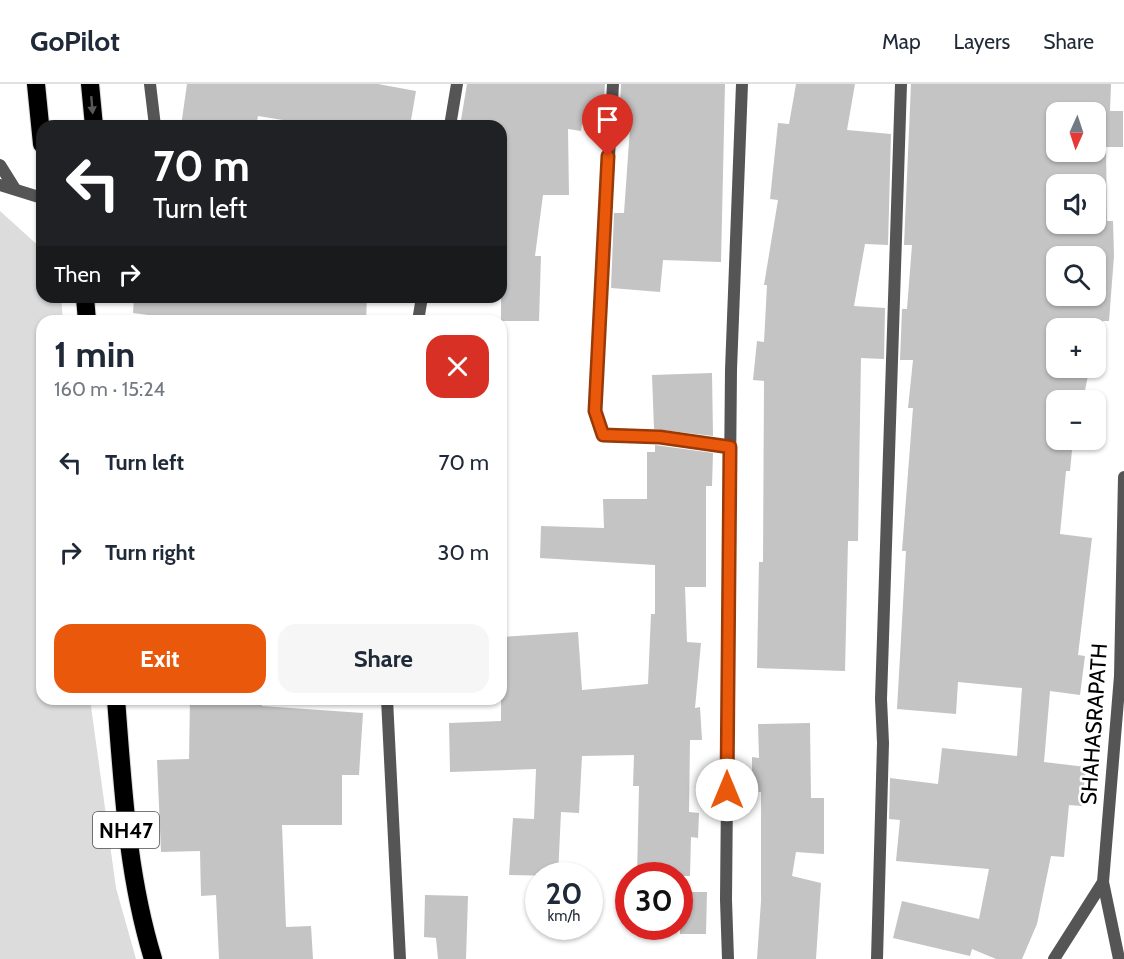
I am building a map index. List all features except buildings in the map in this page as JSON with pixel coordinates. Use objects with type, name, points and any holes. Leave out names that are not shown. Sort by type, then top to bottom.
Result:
[{"type":"highway","points":[[36,84],[40,120]]},
{"type":"highway","points":[[90,84],[93,120]]},
{"type":"highway","name":"NH47","points":[[116,705],[125,827],[145,932],[153,959]]},
{"type":"street","points":[[150,84],[154,120]]},
{"type":"street","points":[[451,120],[457,84]]},
{"type":"street","points":[[613,84],[595,411],[603,435],[660,437],[730,447]]},
{"type":"street","points":[[728,959],[726,900],[731,370],[742,84]]},
{"type":"street","points":[[877,959],[882,687],[901,84]]},
{"type":"street","points":[[0,165],[15,189]]},
{"type":"street","points":[[0,185],[36,196]]},
{"type":"street","name":"SHAHASRAPATH","points":[[1054,959],[1103,882],[1120,676],[1124,477]]},
{"type":"street","points":[[387,705],[400,959]]},
{"type":"street","points":[[1103,882],[1119,959]]},
{"type":"shaded area","points":[[0,211],[36,244],[36,303],[62,303],[62,315],[36,315],[36,705],[91,705],[116,888],[136,959],[0,959]]},
{"type":"route","points":[[608,156],[595,411],[603,435],[660,437],[730,447],[727,790]]}]
